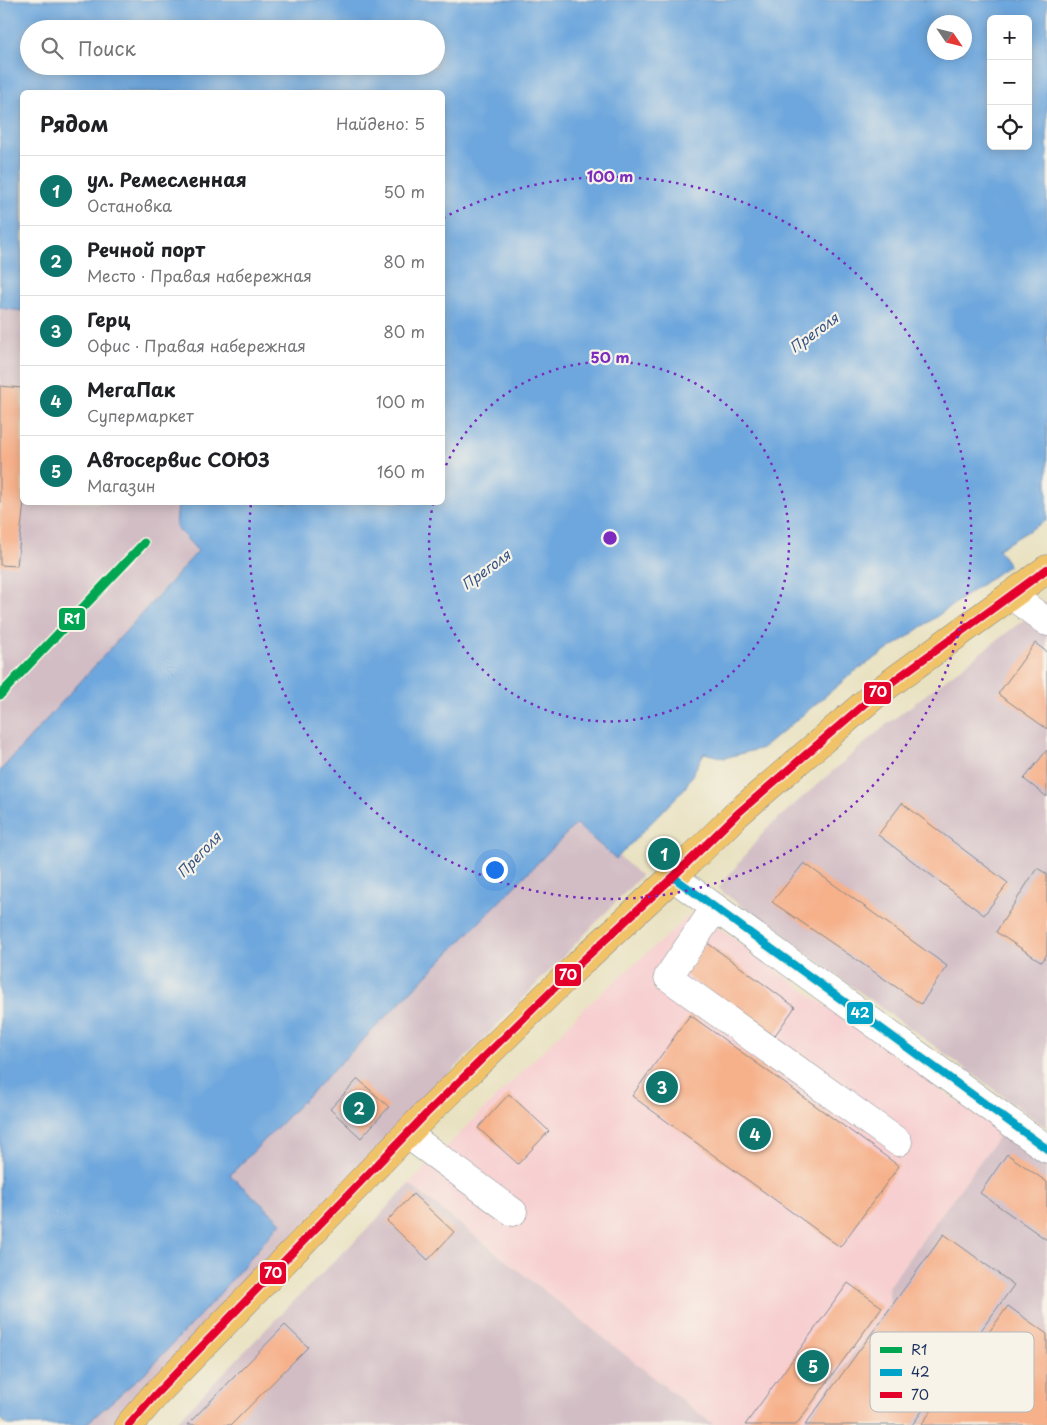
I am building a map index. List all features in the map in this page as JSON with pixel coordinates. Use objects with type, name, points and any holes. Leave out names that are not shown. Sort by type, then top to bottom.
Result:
[{"type":"main road","points":[[129,1425],[155,1395],[407,1134],[579,964],[738,814],[877,693],[1047,569]]},
{"type":"street","points":[[1011,595],[1047,622]]},
{"type":"street","points":[[673,877],[1047,1149]]},
{"type":"street","points":[[715,908],[668,977],[898,1142]]},
{"type":"street","points":[[407,1134],[513,1212]]},
{"type":"shaded area","points":[[0,308],[20,311],[20,505],[178,505],[176,527],[198,550],[0,771]]},
{"type":"shaded area","points":[[1047,602],[1047,1128],[718,889],[766,829],[886,725]]},
{"type":"shaded area","points":[[576,824],[616,859],[619,856],[641,876],[295,1234],[116,1425],[85,1425],[146,1372],[217,1297],[281,1221],[230,1175]]},
{"type":"shaded area","points":[[695,911],[1001,1133],[888,1287],[890,1303],[802,1425],[714,1425],[409,1184],[582,1010]]},
{"type":"shaded area","points":[[1001,1133],[1047,1167],[1047,1425],[802,1425],[890,1303],[888,1287]]},
{"type":"shaded area","points":[[409,1184],[714,1425],[173,1425],[375,1221]]},
{"type":"water","name":"Преголя","points":[[0,0],[1047,0],[1047,520],[998,549],[1009,565],[909,636],[854,672],[763,748],[724,758],[704,753],[685,788],[616,859],[576,824],[230,1175],[281,1222],[217,1297],[146,1372],[85,1425],[8,1425],[0,1419],[0,771],[198,551],[176,527],[178,505],[445,505],[445,90],[20,90],[20,311],[0,308]]},
{"type":"building","points":[[0,386],[20,388],[20,505],[24,505],[17,566],[0,565]]},
{"type":"building","points":[[1035,643],[1047,652],[1047,729],[998,694]]},
{"type":"building","points":[[1047,750],[1047,797],[1024,779]]},
{"type":"building","points":[[902,803],[1008,883],[984,915],[878,835]]},
{"type":"building","points":[[804,863],[947,966],[921,1004],[772,902]]},
{"type":"building","points":[[1037,868],[1047,874],[1047,954],[1042,962],[996,932]]},
{"type":"building","points":[[706,942],[795,1007],[773,1038],[686,975]]},
{"type":"building","points":[[690,1015],[899,1166],[840,1247],[632,1096]]},
{"type":"building","points":[[358,1079],[389,1107],[361,1138],[330,1109]]},
{"type":"building","points":[[509,1094],[549,1131],[518,1164],[478,1128]]},
{"type":"building","points":[[1007,1154],[1047,1182],[1047,1240],[980,1193]]},
{"type":"building","points":[[413,1194],[454,1232],[428,1260],[387,1221]]},
{"type":"building","points":[[944,1234],[1014,1285],[980,1332],[873,1332]]},
{"type":"building","points":[[848,1283],[882,1307],[796,1425],[745,1425]]},
{"type":"building","points":[[1008,1306],[1047,1334],[1047,1425],[921,1425],[931,1412],[1034,1412],[1034,1332],[989,1332]]},
{"type":"building","points":[[285,1325],[308,1347],[231,1425],[187,1425]]},
{"type":"building","points":[[870,1336],[870,1412],[921,1412],[912,1425],[805,1425]]},
{"type":"transit line","name":"R1","points":[[0,695],[144,543]]},
{"type":"transit line","name":"70","points":[[129,1425],[155,1395],[426,1114],[579,964],[673,877],[737,814],[877,693],[1047,569]]},
{"type":"transit line","name":"42","points":[[673,877],[1047,1149]]},
{"type":"place","name":"ул. Ремесленная","points":[[664,854]]},
{"type":"place","name":"Герц","points":[[662,1087]]},
{"type":"place","name":"Речной порт","points":[[359,1108]]},
{"type":"place","name":"МегаПак","points":[[755,1134]]},
{"type":"place","name":"Автосервис СОЮЗ","points":[[813,1366]]}]
